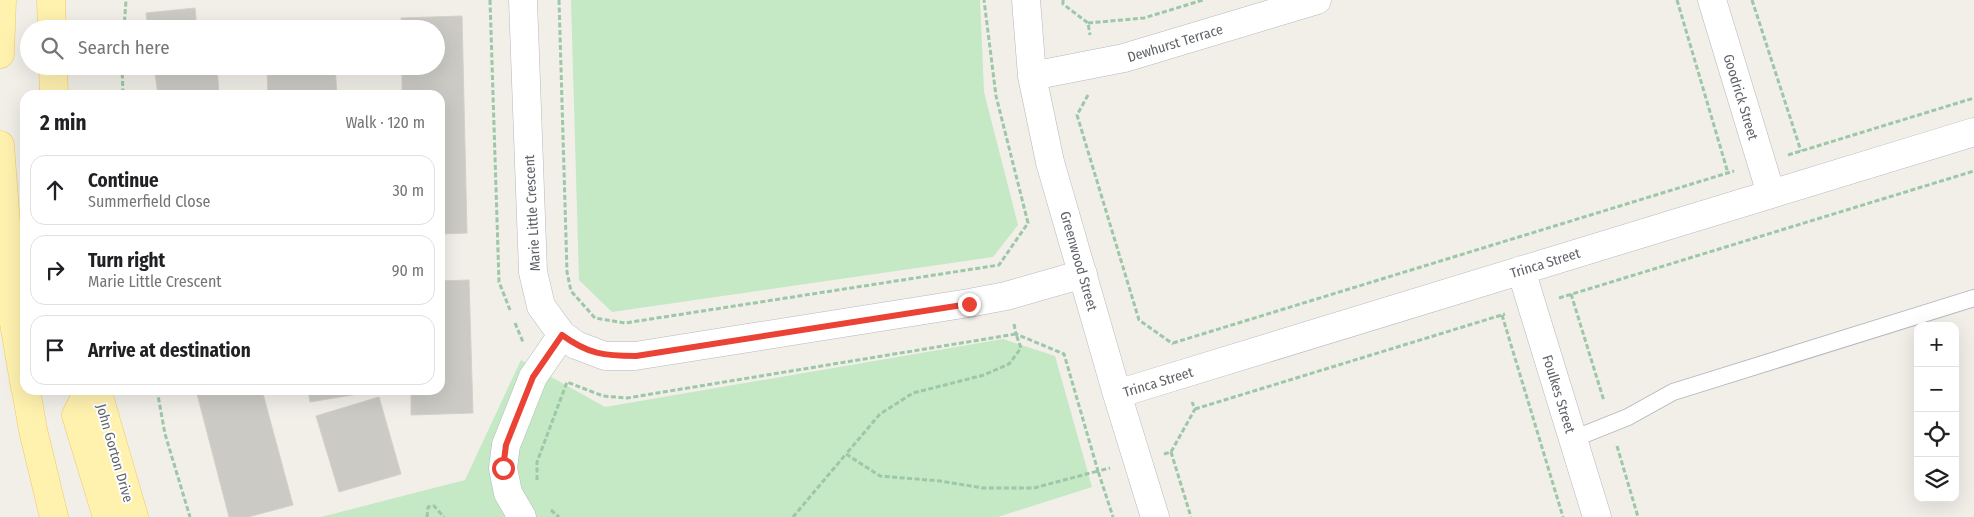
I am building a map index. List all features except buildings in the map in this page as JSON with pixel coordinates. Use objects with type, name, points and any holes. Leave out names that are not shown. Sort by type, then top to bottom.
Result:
[{"type":"main road","points":[[0,54],[2,0]]},
{"type":"main road","points":[[51,0],[52,20]]},
{"type":"main road","points":[[53,75],[54,90]]},
{"type":"main road","points":[[0,145],[13,317],[20,358]]},
{"type":"main road","points":[[26,395],[54,517]]},
{"type":"main road","points":[[86,395],[76,415],[107,517]]},
{"type":"main road","name":"John Gorton Drive","points":[[98,395],[134,517]]},
{"type":"street","name":"Marie Little Crescent","points":[[523,0],[533,272],[541,306],[562,335],[576,345],[605,356],[636,356],[969,304],[1006,296],[1083,274]]},
{"type":"street","name":"Greenwood Street","points":[[1026,0],[1032,76],[1050,162],[1116,394],[1155,517]]},
{"type":"street","name":"Dewhurst Terrace","points":[[1032,76],[1124,58],[1317,0]]},
{"type":"street","name":"Goodrick Street","points":[[1712,0],[1771,194]]},
{"type":"street","name":"Trinca Street","points":[[1116,394],[1974,132]]},
{"type":"street","name":"Foulkes Street","points":[[1521,270],[1597,517]]},
{"type":"street","points":[[522,517],[508,493],[503,468],[506,445],[533,377],[562,335]]},
{"type":"lane","points":[[1573,438],[1628,418],[1673,392],[1974,298]]},
{"type":"path","points":[[125,20],[126,0]]},
{"type":"path","points":[[559,0],[567,272],[571,291],[595,318],[625,323],[999,265],[1028,223],[996,96],[984,0]]},
{"type":"path","points":[[1088,23],[1144,18],[1203,0]]},
{"type":"path","points":[[1677,0],[1728,173]]},
{"type":"path","points":[[1752,0],[1801,151]]},
{"type":"path","points":[[122,75],[123,90]]},
{"type":"path","points":[[1173,343],[1974,98]]},
{"type":"path","points":[[1195,409],[1974,171]]},
{"type":"path","points":[[1502,315],[1563,517]]},
{"type":"path","points":[[537,485],[537,462],[567,382],[603,396],[627,398],[1016,334],[1021,348],[1009,364],[984,375],[913,392],[880,414],[793,517]]},
{"type":"path","points":[[158,395],[164,434],[190,517]]},
{"type":"path","points":[[1171,452],[1191,517]]},
{"type":"path","points":[[846,454],[880,476],[940,481],[982,488],[1034,488],[1098,471],[1113,517]]},
{"type":"path","points":[[547,502],[559,517]]},
{"type":"path","points":[[427,517],[428,507],[434,506],[444,517]]},
{"type":"green space","points":[[571,0],[980,0],[984,92],[1018,225],[993,257],[612,312],[579,280]]},
{"type":"green space","points":[[1003,339],[1055,356],[1092,487],[998,517],[321,517],[465,480],[521,360],[605,407]]},
{"type":"route","points":[[503,468],[506,445],[533,377],[562,335],[576,345],[605,356],[636,356],[969,304]]}]
